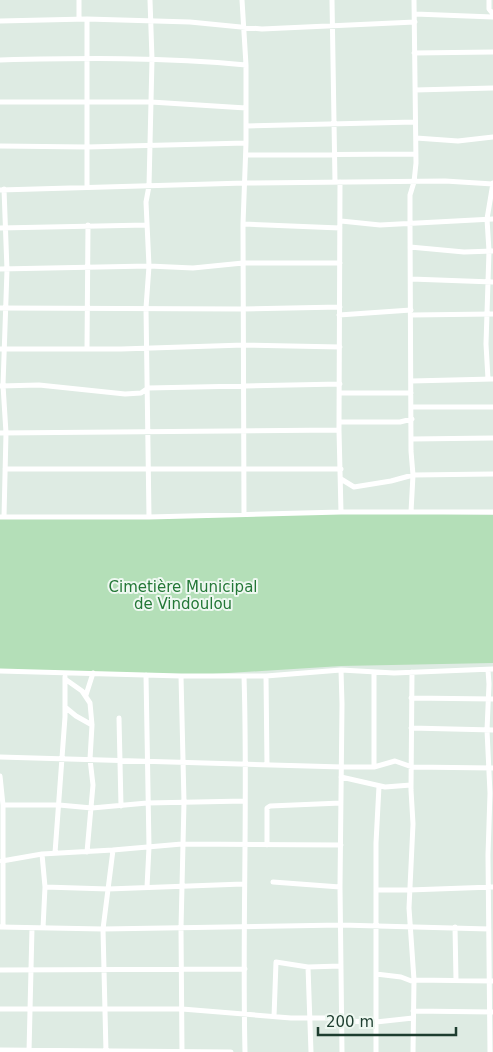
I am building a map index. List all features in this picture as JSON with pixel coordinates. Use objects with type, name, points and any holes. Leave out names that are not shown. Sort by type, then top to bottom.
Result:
[{"type":"street","points":[[79,0],[79,18]]},
{"type":"street","points":[[148,517],[146,308],[149,266],[146,202],[149,186],[152,58],[150,0]]},
{"type":"street","points":[[242,0],[246,65],[246,155],[243,224],[244,515]]},
{"type":"street","points":[[332,0],[334,156],[341,221],[339,315],[341,512]]},
{"type":"street","points":[[411,512],[413,475],[410,195],[414,182],[416,154],[414,0]]},
{"type":"street","points":[[488,0],[489,9],[493,16]]},
{"type":"street","points":[[414,14],[493,16]]},
{"type":"street","points":[[87,18],[88,188]]},
{"type":"street","points":[[0,21],[87,18],[150,22],[190,22],[262,29],[415,22]]},
{"type":"street","points":[[414,54],[493,52]]},
{"type":"street","points":[[0,60],[152,58],[200,60],[246,65]]},
{"type":"street","points":[[415,90],[493,88]]},
{"type":"street","points":[[0,102],[151,102],[246,108]]},
{"type":"street","points":[[246,126],[415,122]]},
{"type":"street","points":[[416,138],[458,141],[493,137]]},
{"type":"street","points":[[0,146],[87,147],[246,143]]},
{"type":"street","points":[[246,155],[334,156],[416,154]]},
{"type":"street","points":[[411,381],[490,379],[486,344],[491,314],[490,219],[493,184],[414,182],[245,183],[2,190],[7,270],[3,308],[2,349],[2,517],[148,517],[341,512],[493,512]]},
{"type":"street","points":[[341,221],[380,225],[490,219]]},
{"type":"street","points":[[243,224],[340,228]]},
{"type":"street","points":[[86,350],[88,225]]},
{"type":"street","points":[[3,228],[147,225]]},
{"type":"street","points":[[410,248],[464,252],[491,251]]},
{"type":"street","points":[[0,269],[149,266],[193,268],[243,263],[340,263]]},
{"type":"street","points":[[411,279],[491,282]]},
{"type":"street","points":[[3,308],[243,309],[340,307]]},
{"type":"street","points":[[339,315],[411,312],[491,314]]},
{"type":"street","points":[[2,349],[86,350],[244,345],[340,347]]},
{"type":"street","points":[[2,385],[39,385],[125,394],[141,393],[148,388],[340,384]]},
{"type":"street","points":[[340,393],[411,393]]},
{"type":"street","points":[[411,407],[493,407]]},
{"type":"street","points":[[339,422],[400,422],[412,419]]},
{"type":"street","points":[[3,433],[339,430]]},
{"type":"street","points":[[412,439],[493,438]]},
{"type":"street","points":[[3,472],[244,468],[341,469]]},
{"type":"street","points":[[341,478],[354,486],[391,481],[413,475],[493,474]]},
{"type":"street","points":[[341,670],[340,887],[342,1052]]},
{"type":"street","points":[[0,671],[181,676],[266,676],[341,670],[374,672],[490,670],[491,887],[489,929],[492,949],[490,1052]]},
{"type":"street","points":[[55,853],[65,707],[65,672]]},
{"type":"street","points":[[374,672],[374,767]]},
{"type":"street","points":[[412,672],[411,785],[413,832],[409,927],[414,981],[413,1052]]},
{"type":"street","points":[[86,695],[93,673]]},
{"type":"street","points":[[146,675],[149,847],[147,887]]},
{"type":"street","points":[[181,676],[184,802],[181,928],[182,1052]]},
{"type":"street","points":[[244,676],[246,764],[244,884],[245,1052]]},
{"type":"street","points":[[266,676],[268,765]]},
{"type":"street","points":[[65,678],[86,695],[90,703],[92,725],[90,759],[93,785],[87,852]]},
{"type":"street","points":[[411,698],[491,699]]},
{"type":"street","points":[[65,707],[92,725]]},
{"type":"street","points":[[119,718],[121,806]]},
{"type":"street","points":[[412,728],[490,730]]},
{"type":"street","points":[[0,757],[342,767],[374,767],[395,761],[412,767],[491,768]]},
{"type":"street","points":[[0,776],[3,805],[2,927],[104,929],[341,925],[489,929]]},
{"type":"street","points":[[342,777],[379,786],[411,785]]},
{"type":"street","points":[[376,1052],[376,809],[379,786]]},
{"type":"street","points":[[3,805],[59,805],[92,808],[184,802],[245,801]]},
{"type":"street","points":[[267,845],[267,808],[270,806],[341,804]]},
{"type":"street","points":[[2,861],[42,854],[182,844],[341,844]]},
{"type":"street","points":[[106,1051],[104,929],[113,850]]},
{"type":"street","points":[[42,854],[45,887],[43,928]]},
{"type":"street","points":[[273,882],[340,887]]},
{"type":"street","points":[[45,887],[108,889],[244,884]]},
{"type":"street","points":[[376,890],[491,887]]},
{"type":"street","points":[[455,927],[456,980]]},
{"type":"street","points":[[29,1051],[32,928]]},
{"type":"street","points":[[274,1017],[276,962],[308,967],[341,966]]},
{"type":"street","points":[[308,967],[311,1052]]},
{"type":"street","points":[[0,970],[245,969]]},
{"type":"street","points":[[376,974],[414,981],[492,981]]},
{"type":"street","points":[[0,1009],[182,1009],[244,1015],[376,1022],[413,1018]]},
{"type":"street","points":[[413,1011],[492,1012]]},
{"type":"street","points":[[0,1050],[231,1052]]},
{"type":"green space","name":"Cimetière Municipal de Vindoulou","points":[[341,512],[493,515],[493,663],[341,666],[181,676],[0,671],[0,518]]}]
